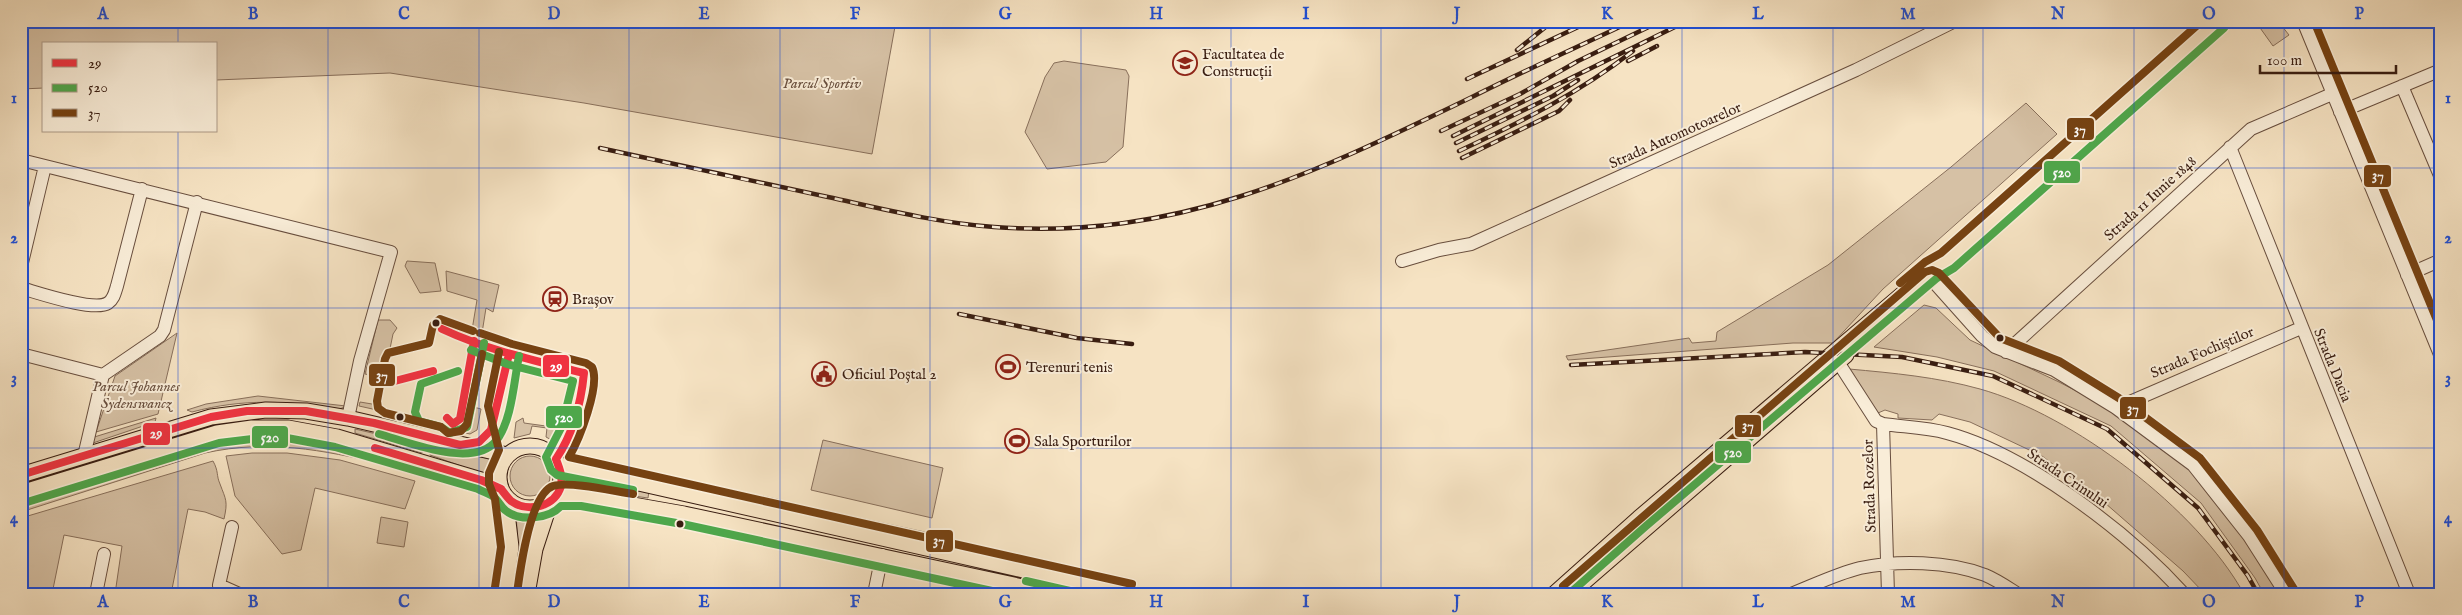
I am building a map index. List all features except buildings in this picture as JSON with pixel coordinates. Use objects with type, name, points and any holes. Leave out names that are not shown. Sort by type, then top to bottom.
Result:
[{"type":"main road","points":[[1570,594],[1932,280],[1947,261],[2217,21]]},
{"type":"main road","points":[[1554,594],[1639,518],[1930,270],[1947,261]]},
{"type":"main road","points":[[21,475],[227,414],[288,410],[348,418],[507,455]]},
{"type":"main road","points":[[21,493],[217,433],[268,427],[317,433],[358,443],[481,480],[503,492],[512,502],[530,508],[553,499],[582,496],[649,507],[882,555],[1055,594]]},
{"type":"main road","points":[[504,594],[511,547],[499,473],[507,455],[523,446],[540,447],[553,455],[559,464],[561,480],[535,548],[527,594]]},
{"type":"main road","points":[[559,464],[1130,594]]},
{"type":"street","name":"Strada Automotoarelor","points":[[1402,261],[1439,250],[1472,244],[1856,70],[1955,21]]},
{"type":"street","points":[[2217,21],[2238,21]]},
{"type":"street","points":[[2303,21],[2441,357]]},
{"type":"street","points":[[2340,112],[2441,70]]},
{"type":"street","points":[[2402,86],[2441,178]]},
{"type":"street","name":"Strada 11 Iunie 1848","points":[[2006,352],[2252,129],[2332,94]]},
{"type":"street","name":"Strada Dacia","points":[[2230,147],[2409,594]]},
{"type":"street","points":[[21,160],[197,202],[391,252],[360,361],[348,418]]},
{"type":"street","points":[[21,267],[45,166]]},
{"type":"street","points":[[22,292],[93,306],[108,303],[113,298],[117,286],[142,189]]},
{"type":"street","points":[[84,456],[103,374],[160,336],[164,330],[197,202]]},
{"type":"street","points":[[2407,275],[2441,260]]},
{"type":"street","points":[[1932,280],[1982,336],[1995,347],[2054,370],[2116,408],[2193,466],[2249,536],[2286,594]]},
{"type":"street","name":"Strada Fochiștilor","points":[[2116,408],[2301,328]]},
{"type":"street","points":[[21,354],[103,374]]},
{"type":"street","name":"Strada Rozelor","points":[[1838,362],[1876,421],[1882,424],[1888,594]]},
{"type":"street","name":"Strada Crinului","points":[[1882,424],[1946,433],[1969,440],[2020,464],[2043,478],[2120,534],[2162,571],[2184,594]]},
{"type":"street","points":[[232,526],[219,585],[239,594]]},
{"type":"street","points":[[96,594],[104,554]]},
{"type":"street","points":[[874,594],[882,555]]},
{"type":"street","points":[[1791,594],[1842,573],[1887,565],[1934,565],[1970,570],[1997,581],[2018,594]]},
{"type":"green space","name":"Parcul Sportiv","points":[[26,21],[896,21],[872,154],[584,103],[390,73],[218,80],[218,42],[42,42],[42,88],[21,89],[21,39]]},
{"type":"green space","points":[[2262,21],[2278,21],[2289,35],[2273,46],[2258,25]]},
{"type":"green space","points":[[1064,61],[1126,70],[1129,76],[1123,147],[1106,162],[1047,169],[1025,132],[1045,77],[1054,63]]},
{"type":"green space","points":[[2026,103],[2057,134],[1883,289],[1833,343],[1793,343],[1568,360],[1566,356],[1689,338],[1692,343],[1716,341],[1717,332],[1828,265],[1951,167]]},
{"type":"green space","points":[[407,261],[435,263],[441,291],[420,293],[405,266]]},
{"type":"green space","points":[[446,271],[499,285],[493,312],[486,308],[482,333],[472,330],[477,300],[447,291]]},
{"type":"green space","points":[[1924,305],[1936,308],[1970,340],[2059,382],[2130,419],[2191,467],[2235,519],[2282,594],[2264,594],[2255,578],[2201,503],[2111,426],[1994,371],[1937,357],[1874,347]]},
{"type":"green space","points":[[378,320],[390,320],[397,328],[393,334],[385,373],[380,374],[379,377],[365,374]]},
{"type":"green space","name":"Parcul Johannes Sydenswancz","points":[[177,333],[158,414],[96,432],[115,376]]},
{"type":"green space","points":[[1849,369],[1948,381],[1980,389],[2016,402],[2054,420],[2092,443],[2129,469],[2164,499],[2196,530],[2223,562],[2244,594],[2205,594],[2183,571],[2105,503],[2042,456],[1970,422],[1939,414],[1932,420],[1898,418],[1898,414],[1885,410],[1878,413]]},
{"type":"green space","points":[[258,396],[346,406],[340,409],[266,402],[230,404],[192,412],[187,410],[206,404]]},
{"type":"green space","points":[[360,402],[378,405],[378,409],[381,412],[460,431],[466,405],[481,409],[477,430],[470,434],[380,413],[377,410],[359,406]]},
{"type":"green space","points":[[156,418],[155,422],[90,444],[91,438]]},
{"type":"green space","points":[[523,418],[524,423],[553,427],[555,422],[558,423],[562,434],[557,443],[546,437],[547,428],[532,426],[530,434],[514,438],[516,422]]},
{"type":"green space","points":[[355,429],[424,445],[422,453],[355,433]]},
{"type":"green space","points":[[263,435],[327,442],[359,455],[383,461],[384,464],[338,454],[295,448],[251,447],[228,449],[205,453],[21,512],[21,505],[80,482],[188,449],[225,440]]},
{"type":"green space","points":[[823,440],[943,468],[932,518],[811,490]]},
{"type":"green space","points":[[432,447],[496,460],[492,477],[430,455]]},
{"type":"green space","points":[[252,453],[287,453],[340,460],[415,481],[405,509],[315,488],[301,550],[282,554],[235,496],[226,456]]},
{"type":"green space","points":[[530,456],[544,462],[550,476],[544,490],[530,496],[516,490],[510,476],[516,462]]},
{"type":"green space","points":[[213,461],[226,501],[224,519],[205,512],[188,509],[171,594],[115,594],[122,546],[64,535],[52,594],[21,594],[21,518]]},
{"type":"green space","points":[[568,470],[649,491],[648,498],[567,488]]},
{"type":"green space","points":[[716,486],[781,500],[779,507],[714,489]]},
{"type":"green space","points":[[803,506],[936,535],[929,540],[921,540],[810,516]]},
{"type":"green space","points":[[516,513],[535,516],[525,547],[518,594],[512,594],[518,546]]},
{"type":"green space","points":[[381,517],[408,522],[404,547],[377,543]]},
{"type":"green space","points":[[955,541],[1080,571],[1075,575],[956,546]]},
{"type":"railway","points":[[1517,50],[1553,21]]},
{"type":"railway","points":[[1467,79],[1591,21]]},
{"type":"railway","points":[[600,148],[931,219],[994,227],[1060,228],[1123,223],[1183,212],[1241,196],[1298,176],[1411,126],[1632,21]]},
{"type":"railway","points":[[1441,131],[1520,94],[1578,61],[1661,21]]},
{"type":"railway","points":[[1453,136],[1683,23]]},
{"type":"railway","points":[[1628,61],[1657,46]]},
{"type":"railway","points":[[1459,151],[1549,106],[1592,80],[1633,51]]},
{"type":"railway","points":[[1456,143],[1553,96],[1578,80]]},
{"type":"railway","points":[[1462,158],[1559,111],[1570,100]]},
{"type":"railway","points":[[959,314],[1077,338],[1132,344]]},
{"type":"railway","points":[[1571,365],[1805,352],[1902,357],[1993,376],[2107,429],[2198,508],[2248,576],[2258,594]]},
{"type":"transit line","name":"37","points":[[1900,283],[1925,262],[1941,253],[2202,21]]},
{"type":"transit line","name":"37","points":[[2314,21],[2441,330]]},
{"type":"transit line","name":"520","points":[[1569,594],[1937,278],[1954,268],[2224,28]]},
{"type":"transit line","name":"37","points":[[1563,586],[1925,272],[1932,270],[1939,273],[2000,338],[2059,361],[2122,400],[2200,458],[2257,530],[2294,589]]},
{"type":"transit line","name":"37","points":[[473,331],[440,319],[433,325],[429,343],[388,353],[385,359],[377,401],[378,408],[385,413],[441,427],[448,433],[461,431],[467,424],[482,354]]},
{"type":"transit line","name":"29","points":[[442,329],[494,349],[584,373],[581,396],[572,429],[556,459]]},
{"type":"transit line","name":"37","points":[[480,333],[512,344],[586,363],[592,367],[594,386],[588,412],[569,457],[1132,584]]},
{"type":"transit line","name":"29","points":[[447,418],[453,424],[460,419],[474,341]]},
{"type":"transit line","name":"520","points":[[458,371],[421,384],[415,412],[419,421],[441,427],[450,433],[467,427],[484,343]]},
{"type":"transit line","name":"520","points":[[471,350],[507,364],[573,381],[562,426],[546,457],[551,470],[557,475],[633,490]]},
{"type":"transit line","name":"37","points":[[495,587],[501,547],[495,499],[489,484],[489,473],[499,450],[488,406],[499,352]]},
{"type":"transit line","name":"29","points":[[21,475],[211,417],[247,411],[306,411],[374,423],[460,445],[479,442],[491,430],[509,354]]},
{"type":"transit line","name":"520","points":[[379,434],[440,451],[472,453],[486,449],[496,441],[506,423],[512,400],[519,356]]},
{"type":"transit line","name":"29","points":[[391,382],[433,371]]},
{"type":"transit line","name":"520","points":[[24,503],[219,443],[268,437],[287,438],[335,447],[478,489],[493,497],[505,510],[518,516],[542,516],[561,506],[581,506],[682,524],[1006,594]]},
{"type":"transit line","name":"29","points":[[375,448],[481,480],[501,489]]},
{"type":"transit line","name":"29","points":[[501,489],[511,501],[518,505],[533,507],[547,503],[558,493],[561,486],[561,475],[556,459]]},
{"type":"transit line","name":"37","points":[[517,593],[532,518],[545,492],[553,486],[570,485],[633,494]]},
{"type":"transit line","name":"520","points":[[1026,581],[1083,594]]},
{"type":"place","name":"Facultatea de Construcții","points":[[1185,63]]},
{"type":"place","name":"Brașov","points":[[555,299]]},
{"type":"place","name":"Terenuri tenis","points":[[1008,367]]},
{"type":"place","name":"Oficiul Poștal 2","points":[[824,374]]},
{"type":"place","name":"Sala Sporturilor","points":[[1017,441]]}]
